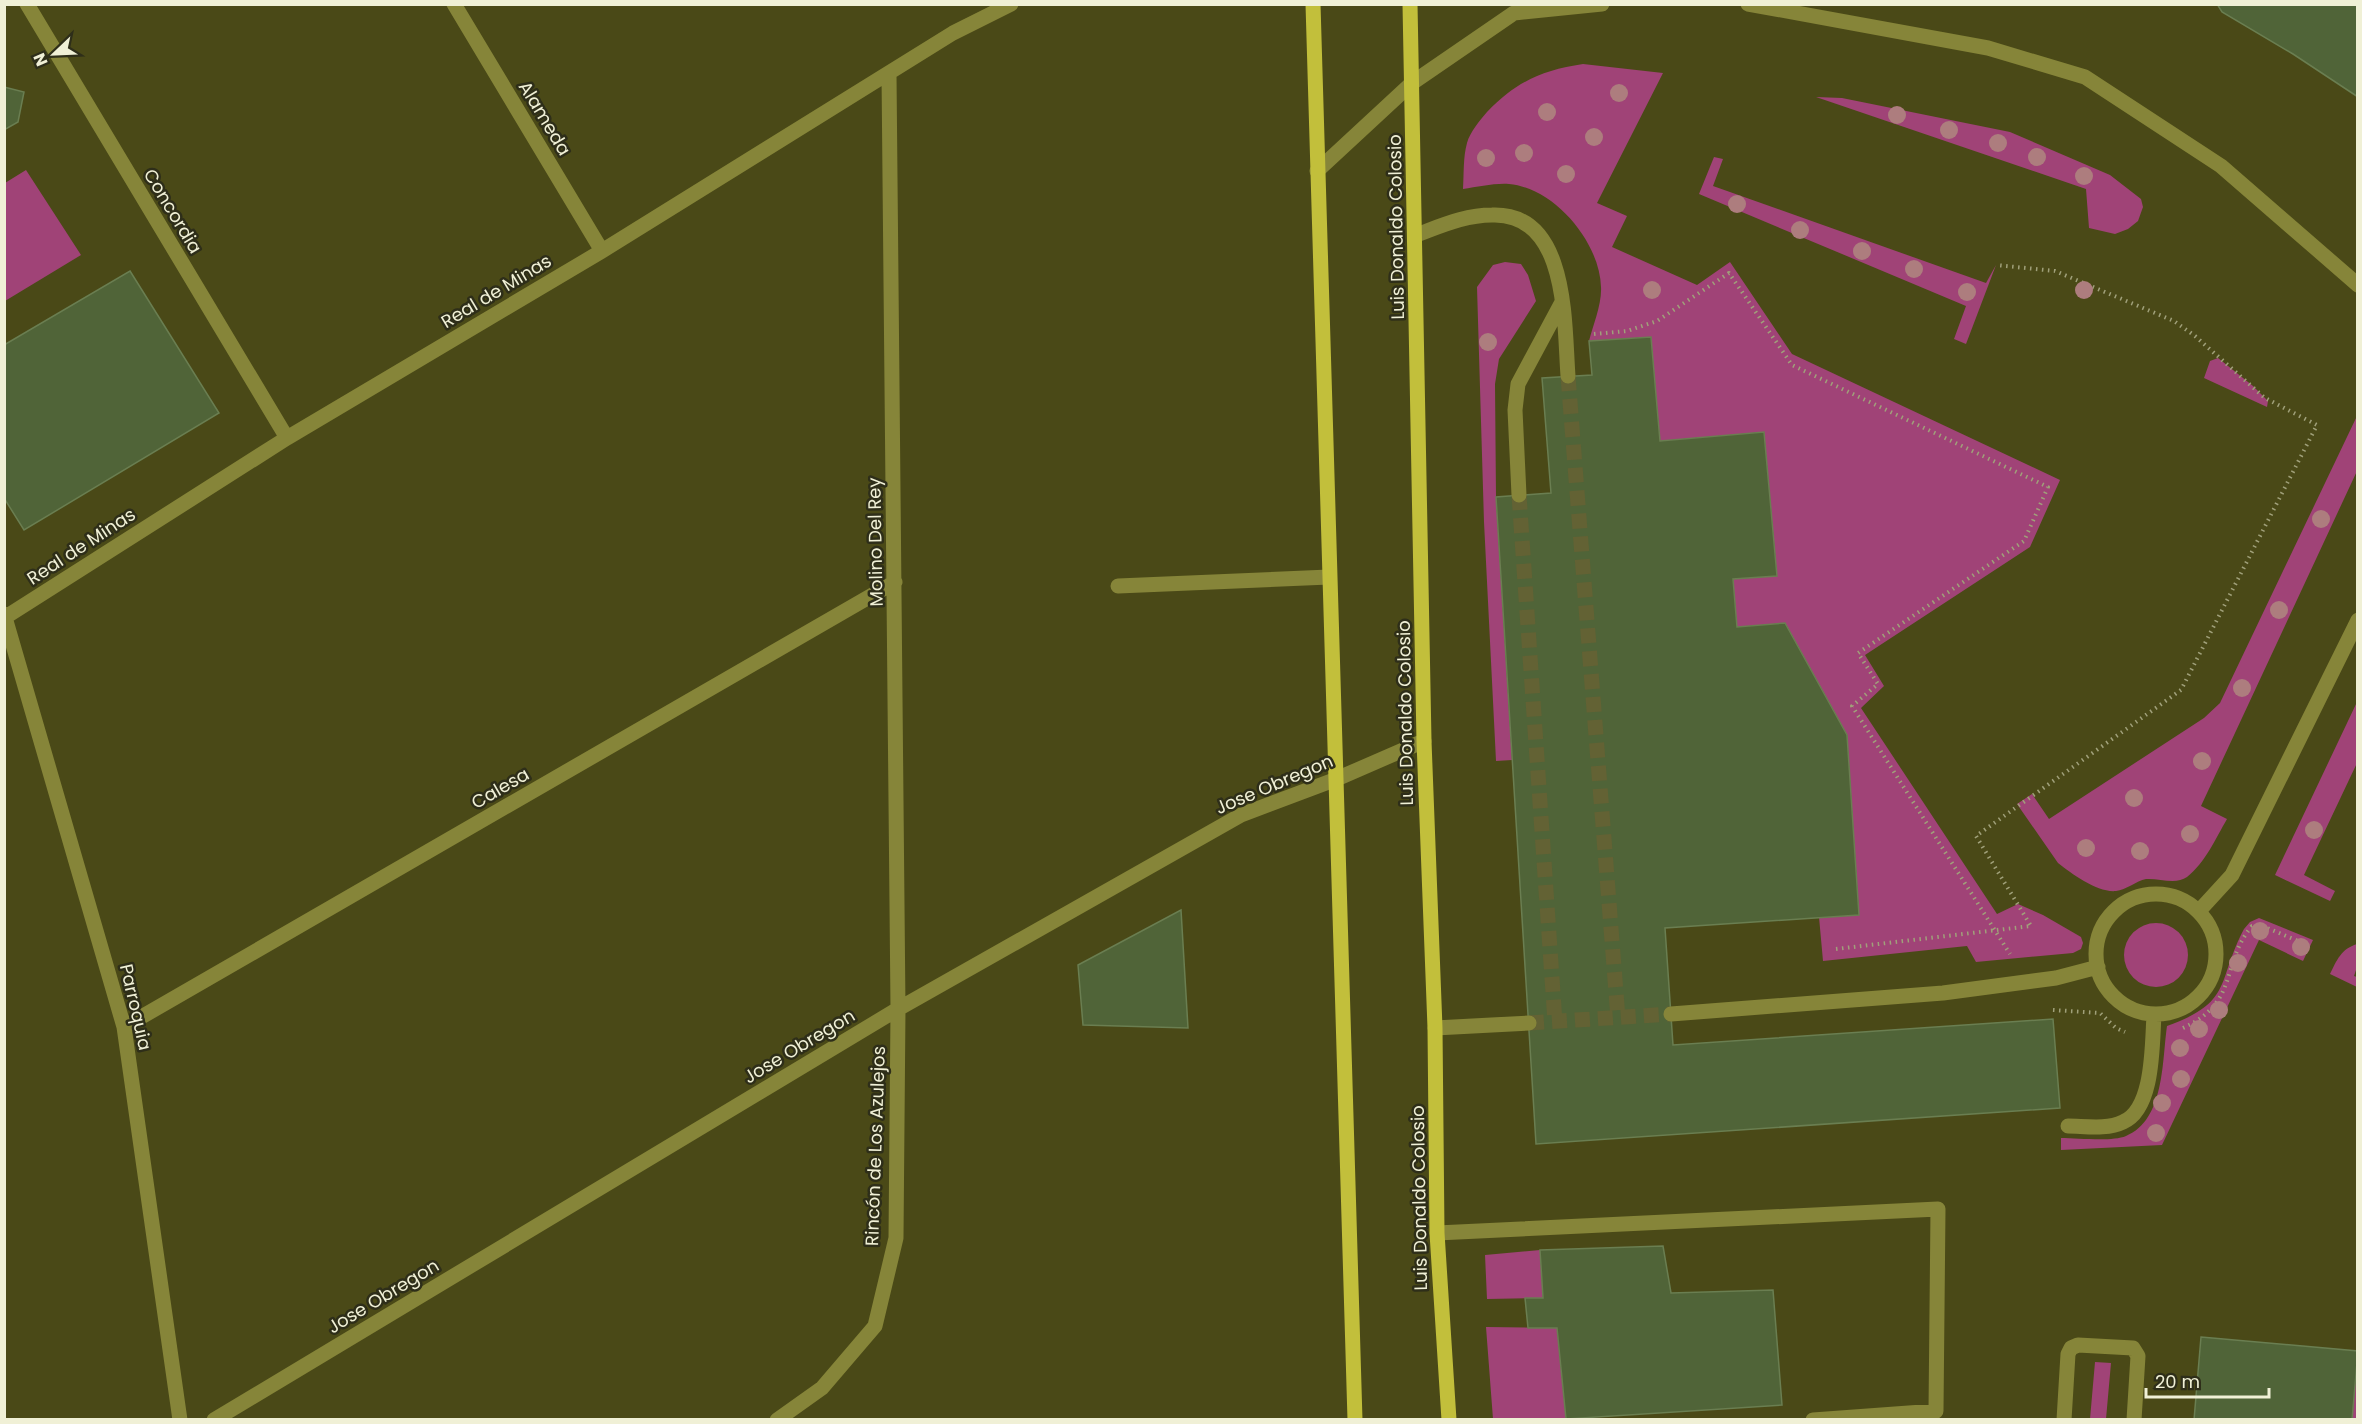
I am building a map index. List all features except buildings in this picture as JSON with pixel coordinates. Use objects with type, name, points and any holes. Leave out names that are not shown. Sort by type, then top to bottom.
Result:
[{"type":"main road","points":[[1313,4],[1334,780],[1355,1419]]},
{"type":"main road","name":"Luis Donaldo Colosio","points":[[1410,4],[1424,741],[1435,1028],[1437,1233],[1449,1419]]},
{"type":"street","name":"Concordia","points":[[27,4],[286,438]]},
{"type":"street","name":"Alameda","points":[[454,4],[602,251]]},
{"type":"street","name":"Real de Minas","points":[[5,616],[286,438],[602,251],[889,75],[953,33],[1011,4]]},
{"type":"street","points":[[1317,171],[1412,83],[1514,13],[1602,4]]},
{"type":"street","points":[[1748,4],[1988,48],[2085,77],[2222,166],[2358,285]]},
{"type":"street","name":"Molino Del Rey","points":[[889,75],[898,1009]]},
{"type":"street","points":[[1416,234],[1464,218],[1494,214],[1521,221],[1540,237],[1555,262],[1562,302],[1568,376]]},
{"type":"street","points":[[1519,495],[1515,410],[1518,384],[1562,302]]},
{"type":"street","points":[[1118,586],[1329,577]]},
{"type":"street","name":"Calesa","points":[[124,1027],[895,582]]},
{"type":"street","name":"Parroquia","points":[[5,616],[124,1027],[180,1419]]},
{"type":"street","points":[[2199,911],[2232,875],[2358,620]]},
{"type":"street","name":"Jose Obregon","points":[[214,1419],[898,1009],[1241,815],[1334,780],[1424,741]]},
{"type":"street","points":[[2164,894],[2184,901],[2199,911],[2213,934],[2216,958],[2211,978],[2200,996],[2184,1008],[2154,1015],[2133,1010],[2113,996],[2101,978],[2096,958],[2099,936],[2108,918],[2124,903],[2143,896],[2164,894]]},
{"type":"street","points":[[1671,1014],[1943,993],[2056,978],[2098,967]]},
{"type":"street","name":"Rincón de Los Azulejos","points":[[777,1419],[822,1388],[875,1326],[896,1238],[898,1009]]},
{"type":"street","points":[[2068,1126],[2102,1126],[2123,1123],[2136,1113],[2144,1099],[2148,1082],[2154,1015]]},
{"type":"street","points":[[1435,1028],[1528,1023]]},
{"type":"street","points":[[1437,1233],[1938,1209],[1936,1411],[1813,1419]]},
{"type":"street","points":[[2064,1419],[2068,1354],[2071,1347],[2078,1345],[2133,1348],[2138,1356],[2134,1419]]},
{"type":"path","points":[[1836,949],[2031,926],[1976,836],[2181,690],[2316,425],[2265,398],[2195,336],[2174,321],[2055,271],[1996,265]]},
{"type":"path","points":[[1591,334],[1627,332],[1657,321],[1729,273],[1792,365],[2048,487],[2025,541],[1858,652],[1878,684],[1852,706],[2013,959]]},
{"type":"path","points":[[2043,1008],[2100,1013],[2116,1029],[2130,1034],[2176,1031],[2195,1022],[2208,1012],[2229,981],[2237,950],[2252,926],[2260,925],[2310,946]]},
{"type":"shaded area","points":[[1583,64],[1663,73],[1597,203],[1627,216],[1612,247],[1697,285],[1730,262],[1792,354],[2060,480],[2030,547],[1865,655],[1884,686],[1861,708],[1997,914],[2018,904],[2043,915],[2081,937],[2083,943],[2081,949],[2073,953],[1976,962],[1967,946],[1823,961],[1819,917],[1859,914],[1847,735],[1785,623],[1737,627],[1733,579],[1777,575],[1764,432],[1660,441],[1651,337],[1589,341],[1597,314],[1601,287],[1599,270],[1584,236],[1558,207],[1543,196],[1526,188],[1503,184],[1463,189],[1467,143],[1478,122],[1487,112],[1508,93],[1530,79],[1555,70]]},
{"type":"shaded area","points":[[1816,97],[1842,98],[2010,132],[2110,175],[2141,199],[2143,207],[2138,221],[2128,229],[2115,234],[2089,228],[2086,189]]},
{"type":"shaded area","points":[[1714,157],[1723,159],[1713,186],[1986,283],[1996,265],[1966,344],[1954,339],[1966,306],[1699,194]]},
{"type":"shaded area","points":[[26,170],[81,255],[5,301],[5,183]]},
{"type":"shaded area","points":[[1505,262],[1521,264],[1528,275],[1536,301],[1499,359],[1495,384],[1496,497],[1512,760],[1496,761],[1484,522],[1477,287],[1493,265]]},
{"type":"shaded area","points":[[2218,358],[2268,401],[2267,407],[2204,378],[2210,361]]},
{"type":"shaded area","points":[[2357,416],[2357,471],[2201,806],[2227,819],[2205,858],[2187,877],[2178,881],[2146,879],[2116,891],[2101,889],[2086,882],[2058,863],[2017,804],[2032,794],[2049,819],[2204,718],[2220,703]]},
{"type":"shaded area","points":[[2357,702],[2357,763],[2304,875],[2335,891],[2330,901],[2275,875]]},
{"type":"shaded area","points":[[2259,918],[2313,940],[2303,961],[2259,940],[2162,1145],[2061,1150],[2061,1138],[2120,1138],[2139,1128],[2155,1103],[2162,1072],[2167,1026],[2188,1017],[2213,999],[2225,977],[2244,929],[2250,922]]},
{"type":"shaded area","points":[[2156,923],[2174,929],[2182,937],[2188,955],[2182,973],[2174,981],[2156,987],[2138,981],[2130,973],[2124,955],[2130,937],[2138,929]]},
{"type":"shaded area","points":[[2357,944],[2357,967],[2354,976],[2357,977],[2357,987],[2330,974],[2343,952]]},
{"type":"shaded area","points":[[1540,1250],[1543,1298],[1487,1299],[1485,1255]]},
{"type":"shaded area","points":[[1486,1327],[1557,1328],[1566,1419],[1493,1419]]},
{"type":"shaded area","points":[[2357,1353],[2357,1419],[2352,1419]]},
{"type":"shaded area","points":[[2095,1362],[2111,1363],[2106,1419],[2090,1419]]},
{"type":"tunnel","points":[[1568,376],[1618,1018]]},
{"type":"tunnel","points":[[1519,495],[1555,1022]]},
{"type":"tunnel","points":[[1529,1023],[1671,1014]]}]
